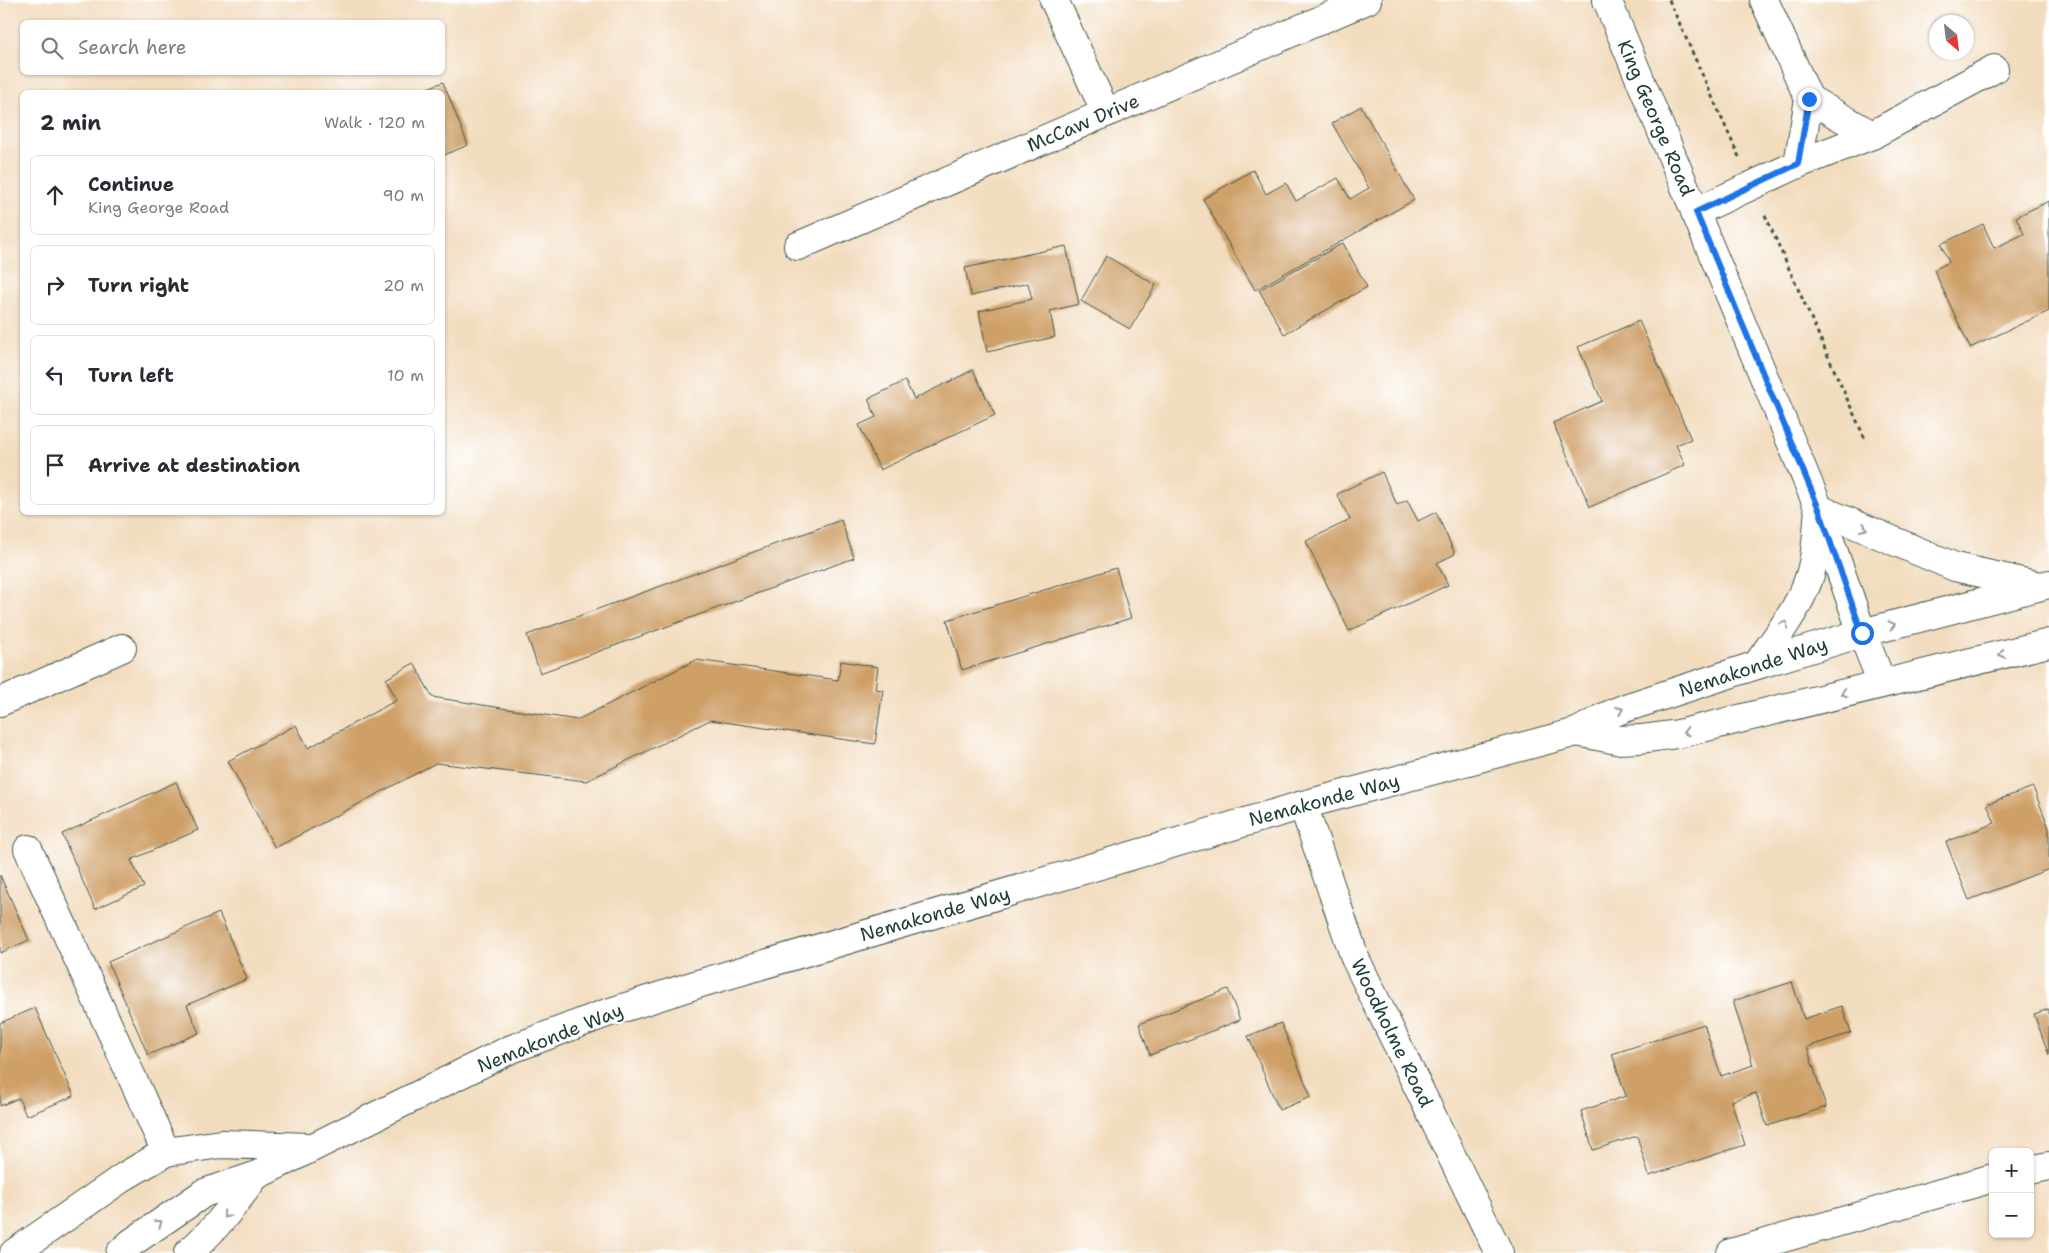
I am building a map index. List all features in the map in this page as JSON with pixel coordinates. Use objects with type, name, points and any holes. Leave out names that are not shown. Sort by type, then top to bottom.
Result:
[{"type":"main road","points":[[1054,0],[1106,113]]},
{"type":"main road","name":"McCaw Drive","points":[[798,246],[1368,0]]},
{"type":"main road","name":"King George Road","points":[[1607,0],[1819,509],[1862,633],[1882,683]]},
{"type":"main road","points":[[1764,0],[1809,99],[1798,164]]},
{"type":"main road","points":[[1696,212],[1798,164],[1872,135],[1994,69]]},
{"type":"main road","points":[[1809,99],[1872,135]]},
{"type":"main road","points":[[1757,664],[1789,618],[1802,594],[1813,564],[1819,509],[1955,566],[2043,585]]},
{"type":"main road","name":"Nemakonde Way","points":[[120,1253],[131,1242],[204,1193],[255,1176],[509,1050],[604,1014],[701,983],[1303,805],[1577,732],[1625,708],[1757,664],[1862,633],[2043,585]]},
{"type":"main road","name":"Nemakonde Way","points":[[1577,732],[1617,740],[1678,734],[2049,642]]},
{"type":"main road","points":[[0,702],[122,648]]},
{"type":"main road","name":"Woodholme Road","points":[[1303,805],[1355,958],[1499,1253]]},
{"type":"main road","points":[[28,849],[166,1152]]},
{"type":"main road","name":"Nemakonde Way","points":[[14,1253],[125,1176],[166,1152],[221,1144],[311,1147]]},
{"type":"main road","points":[[2034,1169],[2049,1166]]},
{"type":"main road","name":"Nemakonde Way","points":[[188,1253],[208,1236],[226,1216],[255,1176]]},
{"type":"main road","points":[[1731,1253],[1989,1179]]},
{"type":"path","points":[[1669,0],[1865,439]]},
{"type":"building","points":[[443,82],[468,145],[445,155],[445,90],[423,90]]},
{"type":"building","points":[[1361,106],[1414,200],[1255,290],[1203,199],[1253,170],[1266,194],[1286,183],[1296,201],[1338,178],[1350,199],[1369,188],[1332,123]]},
{"type":"building","points":[[2049,201],[2049,311],[1970,348],[1934,270],[1949,262],[1941,244],[1983,224],[1994,248],[2024,234],[2016,217]]},
{"type":"building","points":[[1343,243],[1367,287],[1284,334],[1259,290]]},
{"type":"building","points":[[1066,246],[1079,304],[1050,311],[1055,337],[987,352],[979,311],[1032,299],[1028,283],[971,296],[965,268]]},
{"type":"building","points":[[1106,256],[1156,285],[1130,329],[1081,301]]},
{"type":"building","points":[[1639,321],[1691,439],[1676,445],[1685,465],[1590,507],[1553,423],[1602,401],[1578,347]]},
{"type":"building","points":[[973,370],[995,415],[880,470],[859,425],[876,417],[868,399],[905,381],[914,399]]},
{"type":"building","points":[[1382,472],[1397,505],[1407,500],[1418,521],[1436,512],[1455,554],[1437,563],[1448,585],[1349,631],[1306,541],[1350,520],[1337,494]]},
{"type":"building","points":[[841,520],[854,558],[540,673],[527,635]]},
{"type":"building","points":[[1116,568],[1131,618],[962,670],[947,620]]},
{"type":"building","points":[[696,660],[838,680],[841,661],[878,667],[875,689],[883,690],[875,744],[710,720],[586,781],[436,763],[275,848],[228,761],[296,725],[308,748],[397,700],[386,679],[414,663],[432,697],[577,720]]},
{"type":"building","points":[[176,782],[198,830],[131,860],[144,887],[95,909],[62,834]]},
{"type":"building","points":[[2033,787],[2049,828],[2049,869],[1969,900],[1946,842],[1995,823],[1987,804]]},
{"type":"building","points":[[0,875],[29,940],[0,953]]},
{"type":"building","points":[[219,913],[247,979],[187,1005],[199,1033],[148,1055],[108,962]]},
{"type":"building","points":[[1792,982],[1804,1019],[1842,1006],[1851,1033],[1807,1047],[1826,1107],[1767,1126],[1756,1093],[1731,1101],[1745,1145],[1649,1176],[1637,1136],[1593,1150],[1581,1111],[1626,1096],[1612,1054],[1704,1024],[1721,1076],[1753,1065],[1733,1001]]},
{"type":"building","points":[[1228,989],[1240,1020],[1150,1055],[1139,1024]]},
{"type":"building","points":[[35,1008],[74,1096],[26,1116],[19,1098],[0,1106],[0,1023]]},
{"type":"building","points":[[2049,1009],[2049,1055],[2034,1014]]},
{"type":"building","points":[[1281,1023],[1311,1097],[1279,1110],[1248,1036]]},
{"type":"route","points":[[1809,99],[1798,164],[1696,212],[1819,509],[1862,633]]}]
